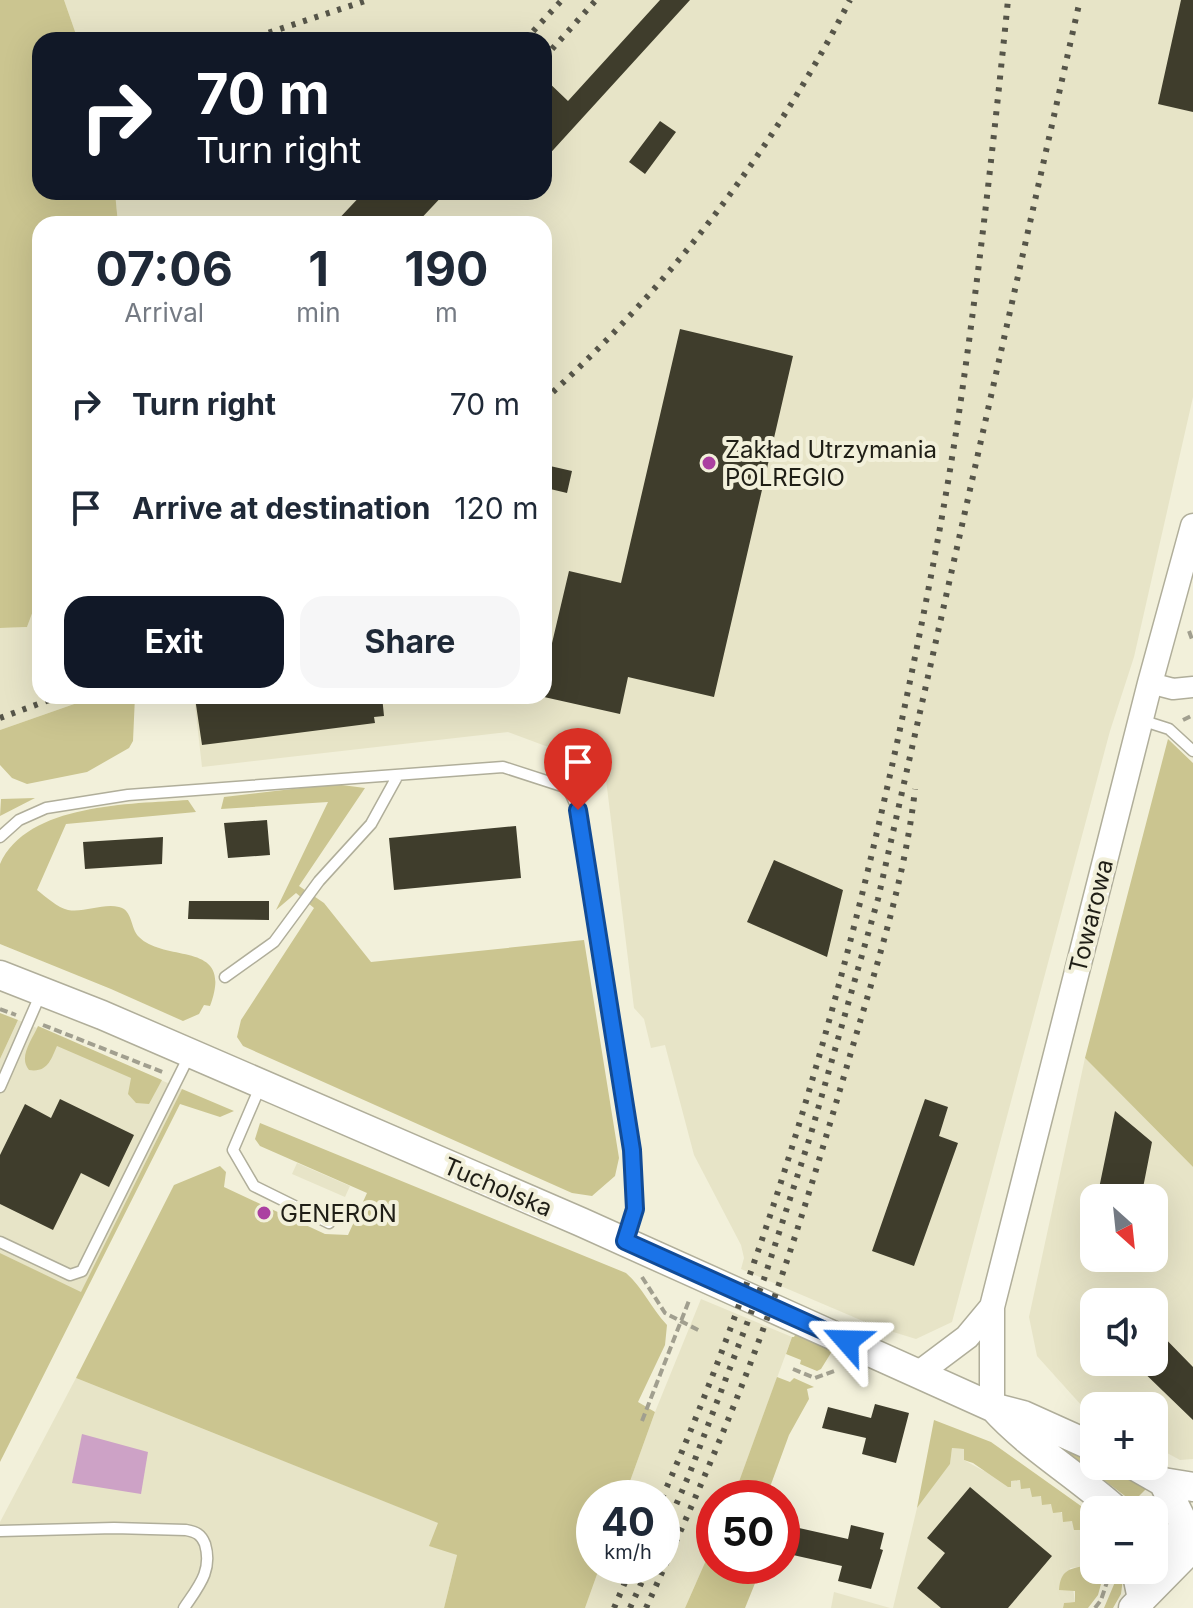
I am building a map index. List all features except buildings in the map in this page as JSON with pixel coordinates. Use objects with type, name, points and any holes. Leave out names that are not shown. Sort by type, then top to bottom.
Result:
[{"type":"main road","name":"Tucholska","points":[[0,975],[42,992],[183,1066],[261,1085],[625,1241],[992,1407],[1023,1415],[1080,1441]]},
{"type":"main road","name":"Tucholska","points":[[992,1407],[1014,1431],[1100,1496]]},
{"type":"main road","points":[[1160,1480],[1193,1487]]},
{"type":"main road","points":[[1163,1482],[1193,1545]]},
{"type":"main road","points":[[1168,1540],[1193,1545]]},
{"type":"main road","points":[[1138,1603],[1193,1545]]},
{"type":"street","name":"Towarowa","points":[[992,1407],[992,1307],[1150,683],[1193,526]]},
{"type":"street","points":[[1150,683],[1173,689],[1193,687]]},
{"type":"street","name":"Towarowa","points":[[919,1373],[967,1337],[992,1307]]},
{"type":"lane","points":[[1141,720],[1169,729],[1193,751]]},
{"type":"lane","points":[[0,837],[19,820],[32,814],[83,800],[503,767],[568,788],[575,799],[632,1150],[635,1209],[625,1241]]},
{"type":"lane","points":[[225,977],[274,942],[319,881],[371,824],[398,775]]},
{"type":"lane","points":[[0,1087],[42,992]]},
{"type":"lane","points":[[0,1242],[70,1275],[82,1271],[183,1066]]},
{"type":"lane","points":[[261,1085],[233,1150],[254,1186],[329,1223]]},
{"type":"lane","points":[[0,1531],[114,1528],[197,1533],[203,1539],[209,1558],[207,1572],[184,1608]]},
{"type":"path","points":[[0,1009],[183,1066]]},
{"type":"path","points":[[637,1270],[661,1308],[700,1331]]},
{"type":"path","points":[[642,1421],[699,1274]]},
{"type":"path","points":[[793,1369],[815,1378],[834,1371]]},
{"type":"path","points":[[1095,1608],[1106,1584]]},
{"type":"shaded area","points":[[0,0],[64,0],[75,32],[32,32],[32,200],[116,200],[117,216],[32,216],[32,614],[27,627],[0,628]]},
{"type":"shaded area","points":[[64,0],[1193,0],[1193,397],[1134,657],[1110,731],[952,1322],[916,1339],[877,1327],[741,1269],[744,1258],[741,1245],[694,1155],[665,1045],[651,1048],[644,1019],[634,1008],[604,763],[559,763],[559,751],[508,732],[202,767],[195,704],[552,704],[552,216],[117,216],[116,200],[552,200],[552,32],[75,32]]},
{"type":"shaded area","points":[[32,614],[32,704],[74,704],[0,730],[0,628],[27,627]]},
{"type":"shaded area","points":[[74,704],[135,704],[133,741],[129,748],[87,772],[27,784],[12,778],[0,765],[0,730]]},
{"type":"shaded area","points":[[1168,739],[1193,763],[1193,1167],[1085,1058]]},
{"type":"shaded area","points":[[334,784],[365,788],[299,886],[324,903],[371,962],[584,940],[619,1158],[615,1176],[592,1196],[572,1193],[243,1046],[237,1037],[241,1020],[314,908],[296,893],[276,910],[328,802],[221,809],[224,797]]},
{"type":"shaded area","points":[[35,798],[0,816],[1,799]]},
{"type":"shaded area","points":[[188,800],[196,812],[66,824],[37,890],[68,910],[107,906],[124,909],[139,937],[151,945],[206,962],[213,971],[215,985],[210,1006],[204,1005],[199,1014],[183,1021],[0,944],[0,864],[14,844],[33,829],[83,811]]},
{"type":"shaded area","points":[[0,1013],[18,1020],[0,1059]]},
{"type":"shaded area","points":[[18,1020],[182,1089],[81,1293],[0,1253],[0,1059]]},
{"type":"shaded area","points":[[38,1026],[162,1080],[149,1104],[136,1103],[128,1094],[131,1078],[57,1046],[45,1067],[29,1070],[25,1054]]},
{"type":"shaded area","points":[[1085,1058],[1193,1167],[1193,1459],[1180,1460],[1168,1454],[1168,1392],[1080,1392],[1080,1404],[1037,1356],[1029,1317]]},
{"type":"shaded area","points":[[182,1089],[234,1111],[220,1117],[180,1104],[0,1462],[0,1253],[81,1292]]},
{"type":"shaded area","points":[[260,1123],[626,1273],[667,1325],[665,1345],[638,1402],[655,1412],[630,1480],[576,1480],[576,1584],[594,1584],[585,1608],[444,1608],[457,1555],[429,1546],[438,1523],[76,1378],[174,1185],[220,1166],[226,1172],[224,1187],[325,1234],[348,1235],[367,1193],[260,1146],[255,1139]]},
{"type":"shaded area","points":[[297,1163],[350,1186],[345,1197],[292,1174]]},
{"type":"shaded area","points":[[701,1299],[792,1337],[740,1480],[696,1480],[696,1583],[685,1608],[585,1608],[594,1584],[680,1584],[680,1480],[630,1480]]},
{"type":"shaded area","points":[[796,1333],[834,1348],[821,1369],[817,1371],[800,1364],[801,1360],[786,1354]]},
{"type":"shaded area","points":[[777,1377],[790,1382],[794,1378],[814,1387],[807,1389],[809,1399],[789,1435],[773,1480],[740,1480]]},
{"type":"shaded area","points":[[76,1378],[439,1523],[457,1555],[444,1608],[0,1608],[0,1522]]},
{"type":"shaded area","points":[[934,1420],[991,1442],[1080,1505],[1080,1530],[1074,1530],[1072,1521],[1063,1522],[1062,1512],[1053,1513],[1051,1504],[1042,1505],[1041,1496],[1032,1497],[1030,1488],[1021,1489],[1020,1480],[1011,1481],[1011,1487],[1008,1487],[964,1460],[964,1449],[952,1448],[950,1464],[917,1508]]},
{"type":"shaded area","points":[[82,1434],[148,1452],[141,1494],[72,1483]]},
{"type":"shaded area","points":[[1060,1447],[1080,1453],[1080,1462]]},
{"type":"shaded area","points":[[952,1448],[964,1449],[964,1460],[1011,1481],[1020,1480],[1080,1527],[1080,1567],[1070,1568],[1075,1602],[1064,1603],[1063,1608],[893,1608],[917,1508],[950,1464]]},
{"type":"shaded area","points":[[1104,1480],[1140,1480],[1150,1485],[1139,1496],[1125,1496]]},
{"type":"shaded area","points":[[1080,1567],[1080,1584],[1101,1584],[1098,1595],[1088,1608],[1063,1608],[1064,1603],[1075,1602],[1075,1591],[1059,1590],[1061,1579],[1066,1572]]},
{"type":"shaded area","points":[[696,1583],[755,1584],[745,1608],[685,1608]]},
{"type":"shaded area","points":[[1114,1584],[1122,1584],[1121,1594],[1113,1608],[1104,1608]]},
{"type":"shaded area","points":[[834,1592],[890,1608],[831,1608]]},
{"type":"railway","points":[[270,32],[368,0]]},
{"type":"railway","points":[[532,32],[562,0]]},
{"type":"railway","points":[[552,49],[596,0]]},
{"type":"railway","points":[[552,393],[634,311],[715,214],[787,110],[850,0]]},
{"type":"railway","points":[[670,1480],[737,1311],[770,1216],[829,1023],[878,827],[926,600],[957,428],[982,241],[1008,0]]},
{"type":"railway","points":[[680,1496],[764,1279],[810,1137],[878,899],[1080,0]]},
{"type":"railway","points":[[0,718],[38,704]]},
{"type":"railway","points":[[646,1608],[733,1407],[798,1228],[888,925],[904,857],[915,789]]},
{"type":"railway","points":[[614,1608],[624,1584]]},
{"type":"railway","points":[[630,1608],[641,1584]]},
{"type":"place","name":"Zakład Utrzymania POLREGIO","points":[[709,463]]},
{"type":"place","name":"GENERON","points":[[264,1213]]},
{"type":"route","points":[[578,810],[632,1150],[635,1209],[625,1241],[847,1341]]}]
